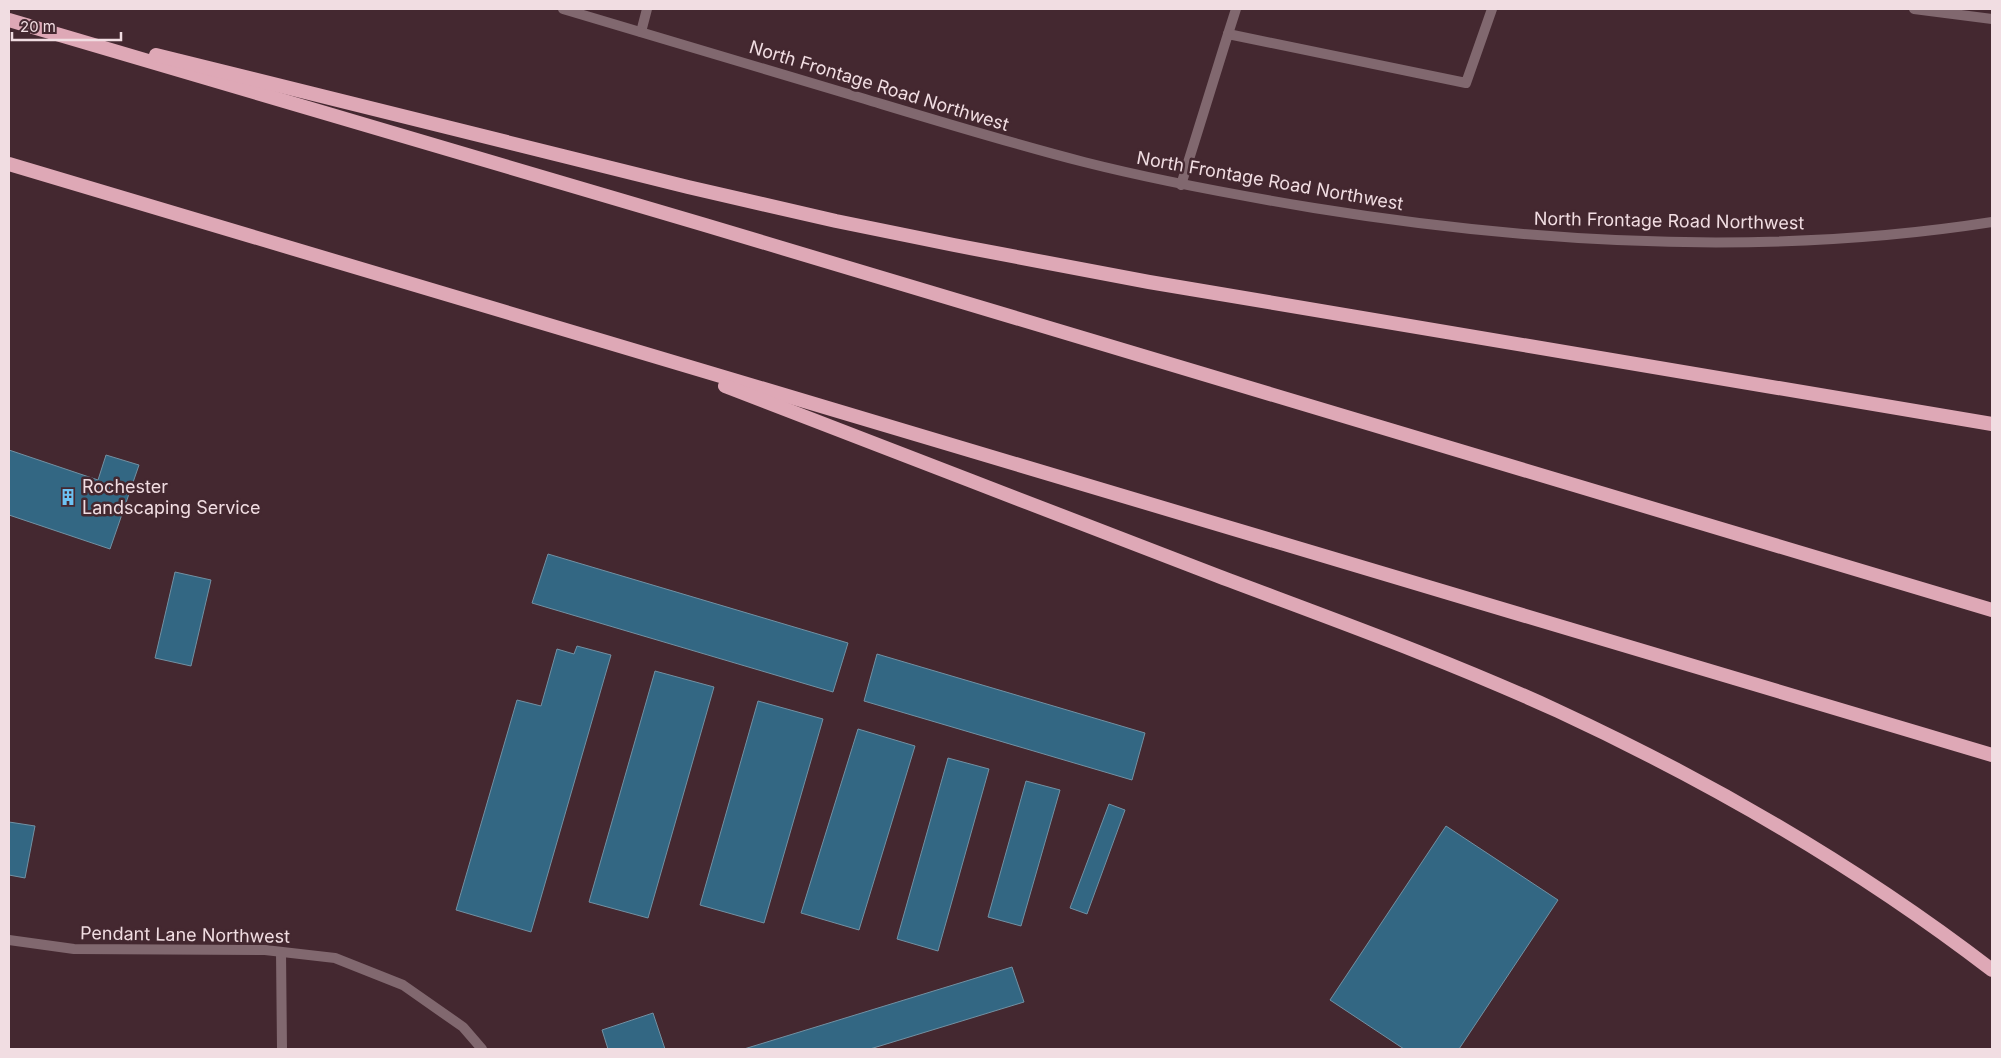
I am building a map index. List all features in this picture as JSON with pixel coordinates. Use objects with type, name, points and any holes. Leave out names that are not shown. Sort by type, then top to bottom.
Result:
[{"type":"highway","points":[[9,19],[678,184],[836,221],[1149,282],[1992,424]]},
{"type":"highway","points":[[9,19],[1992,610]]},
{"type":"highway","points":[[9,164],[1992,755]]},
{"type":"highway","points":[[626,349],[1410,649],[1555,710],[1686,775],[1813,847],[1904,906],[1992,970]]},
{"type":"street","name":"North Frontage Road Northwest","points":[[563,9],[989,136],[1085,162],[1182,184],[1374,218],[1515,234],[1612,240],[1746,241],[1840,238],[1915,232],[1992,222]]},
{"type":"street","points":[[641,32],[647,9]]},
{"type":"street","points":[[1182,184],[1236,9]]},
{"type":"street","points":[[1228,34],[1466,83],[1492,9]]},
{"type":"street","points":[[1914,9],[1992,19]]},
{"type":"street","name":"Pendant Lane Northwest","points":[[9,940],[74,948],[265,950],[335,958],[403,985],[462,1027],[482,1049]]},
{"type":"street","points":[[281,952],[282,1049]]},
{"type":"building","name":"Rochester Landscaping Service","points":[[9,450],[98,480],[106,455],[139,465],[110,549],[9,515]]},
{"type":"building","points":[[548,554],[848,643],[833,692],[532,603]]},
{"type":"building","points":[[175,572],[211,580],[191,666],[155,658]]},
{"type":"building","points":[[577,646],[611,655],[531,932],[456,910],[517,700],[541,706],[557,649],[574,654]]},
{"type":"building","points":[[877,654],[1145,733],[1132,780],[864,701]]},
{"type":"building","points":[[655,671],[714,687],[648,918],[589,902]]},
{"type":"building","points":[[758,701],[823,719],[764,923],[700,905]]},
{"type":"building","points":[[858,729],[915,746],[859,930],[801,913]]},
{"type":"building","points":[[948,758],[989,769],[938,951],[897,939]]},
{"type":"building","points":[[1026,781],[1060,790],[1021,926],[988,917]]},
{"type":"building","points":[[1109,804],[1125,810],[1087,914],[1070,908]]},
{"type":"building","points":[[9,822],[35,826],[25,878],[9,875]]},
{"type":"building","points":[[1446,826],[1558,900],[1459,1049],[1404,1049],[1330,1000]]},
{"type":"building","points":[[1012,967],[1024,1002],[870,1049],[744,1049]]},
{"type":"building","points":[[653,1013],[665,1049],[608,1049],[602,1030]]},
{"type":"place","name":"Rochester Landscaping Service","points":[[68,497]]}]
